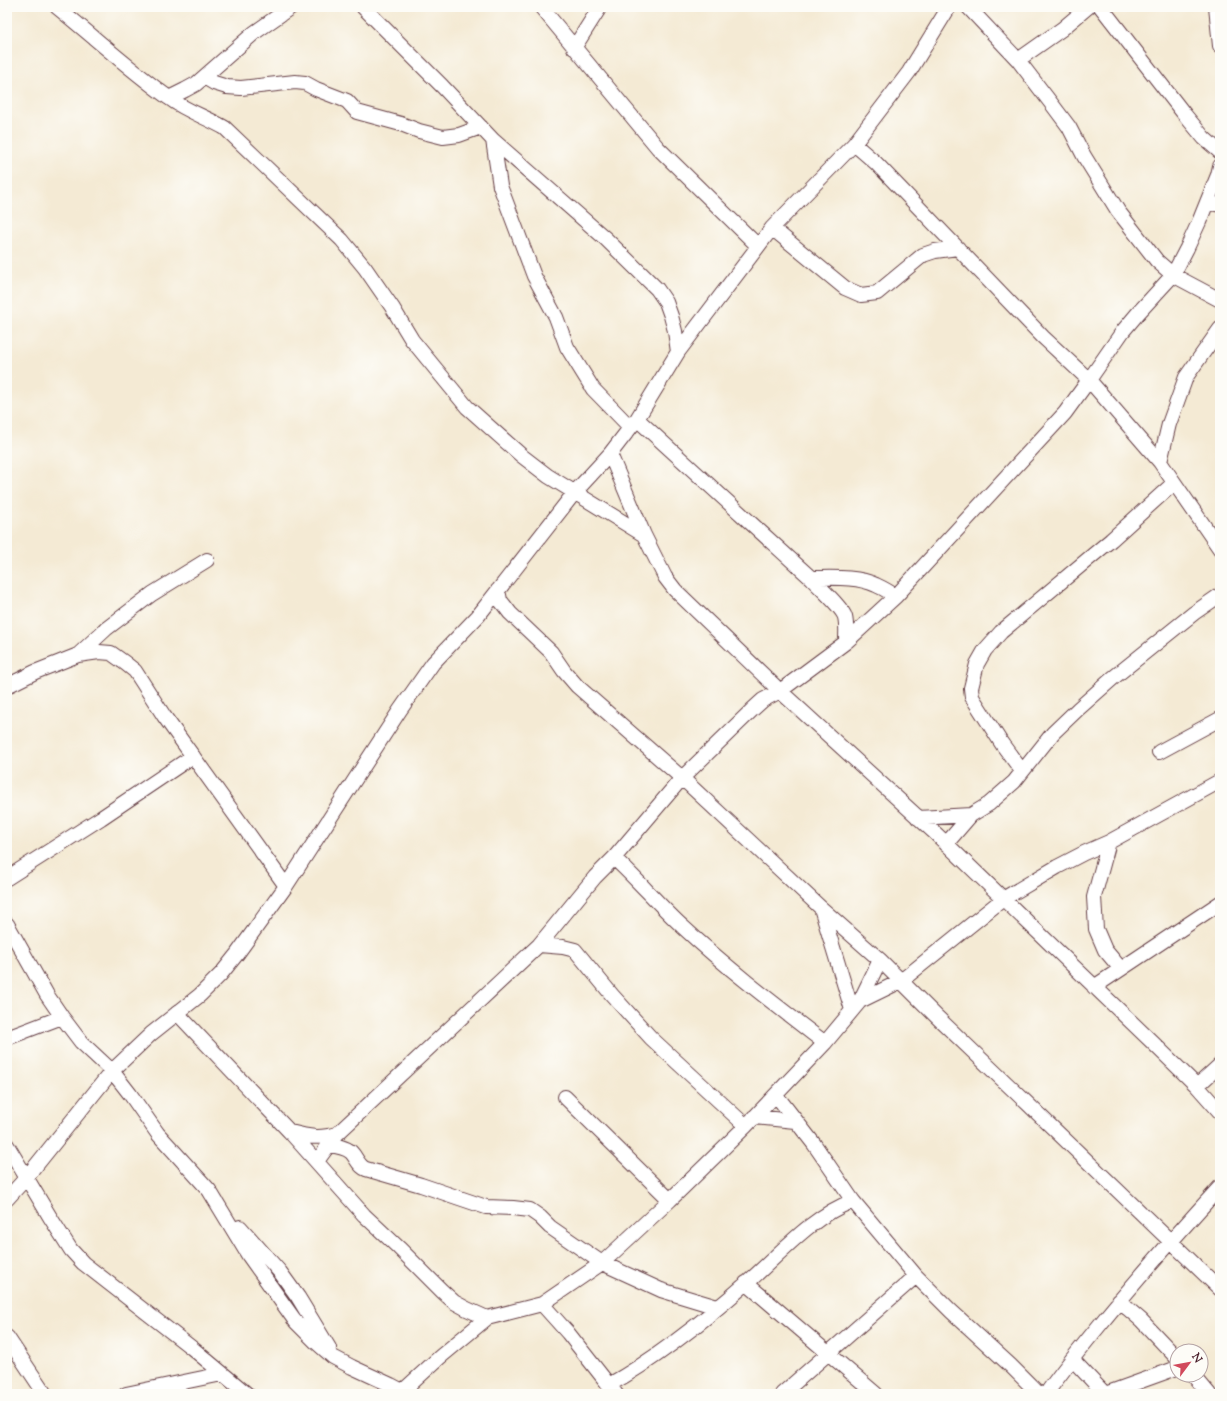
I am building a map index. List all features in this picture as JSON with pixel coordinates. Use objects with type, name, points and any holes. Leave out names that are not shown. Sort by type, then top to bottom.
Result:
[{"type":"street","points":[[57,7],[169,98],[190,112],[207,118],[225,128],[342,240],[365,268],[392,306],[412,340],[468,407],[527,460],[548,476],[644,535]]},
{"type":"street","points":[[169,98],[185,90],[204,77],[254,33],[291,7]]},
{"type":"street","points":[[363,7],[442,86],[493,140],[606,239],[657,289],[666,302],[671,316],[676,331],[678,352]]},
{"type":"street","points":[[541,7],[658,148],[758,246]]},
{"type":"street","points":[[574,48],[600,7]]},
{"type":"street","points":[[7,1199],[26,1178],[112,1071],[151,1034],[200,995],[220,974],[253,932],[286,886],[400,710],[433,664],[473,622],[575,492],[610,454],[634,423],[678,352],[772,228],[854,144],[909,72],[949,7]]},
{"type":"street","points":[[968,7],[1018,60],[1069,128],[1084,156],[1118,211],[1157,261],[1173,275],[1220,300]]},
{"type":"street","points":[[1018,60],[1062,30],[1088,7]]},
{"type":"street","points":[[1101,7],[1185,115],[1204,138],[1220,152]]},
{"type":"street","points":[[1216,7],[1220,46]]},
{"type":"street","points":[[204,77],[214,83],[227,87],[241,88],[295,82],[304,83],[346,101],[357,112],[419,131],[443,136],[459,135],[481,127]]},
{"type":"street","points":[[493,140],[500,186],[534,276],[556,317],[567,347],[593,389],[811,578],[835,603],[844,615],[846,642]]},
{"type":"street","points":[[854,144],[876,163],[1043,337],[1089,380],[1160,462],[1220,549]]},
{"type":"street","points":[[317,1161],[333,1140],[539,945],[595,877],[614,858],[682,778],[763,700],[780,691],[846,642],[896,596],[1065,413],[1124,331],[1173,275],[1214,204],[1220,166]]},
{"type":"street","points":[[772,228],[845,288],[861,295],[877,293],[923,255],[935,251],[958,248]]},
{"type":"street","points":[[1160,462],[1169,424],[1186,377],[1220,329]]},
{"type":"street","points":[[610,454],[644,535],[665,577],[675,590],[780,691],[946,844],[1197,1086],[1220,1112]]},
{"type":"street","points":[[1022,771],[1002,744],[972,697],[971,688],[977,664],[985,650],[1001,632],[1111,540],[1174,483]]},
{"type":"street","points":[[78,655],[106,629],[152,594],[207,560]]},
{"type":"street","points":[[811,578],[843,578],[859,580],[875,584],[896,596]]},
{"type":"street","points":[[498,590],[500,600],[510,613],[551,652],[564,671],[577,686],[682,778],[821,908],[880,960],[936,1016],[1220,1289]]},
{"type":"street","points":[[946,844],[970,815],[988,804],[1014,782],[1053,733],[1078,709],[1119,673],[1194,613],[1220,595]]},
{"type":"street","points":[[7,686],[35,672],[78,655],[99,652],[111,653],[135,671],[193,756],[286,886]]},
{"type":"street","points":[[1159,752],[1220,719]]},
{"type":"street","points":[[7,878],[101,818],[193,756]]},
{"type":"street","points":[[856,1005],[902,981],[1003,899],[1057,867],[1109,842],[1220,781]]},
{"type":"street","points":[[918,818],[970,815]]},
{"type":"street","points":[[1109,842],[1094,897],[1096,929],[1105,950],[1121,969]]},
{"type":"street","points":[[614,858],[683,927],[749,984],[825,1043]]},
{"type":"street","points":[[1094,987],[1220,903]]},
{"type":"street","points":[[821,908],[856,1005]]},
{"type":"street","points":[[7,924],[47,995],[62,1017],[81,1042],[112,1071],[158,1134],[209,1190],[249,1256],[296,1322],[333,1357],[352,1368],[405,1392],[440,1357],[487,1318],[542,1304],[602,1263],[670,1200],[750,1122],[825,1043],[856,1005],[880,960]]},
{"type":"street","points":[[539,945],[563,946],[575,950],[612,996],[651,1038],[750,1122],[795,1121]]},
{"type":"street","points":[[177,1014],[317,1161],[364,1215],[400,1248],[442,1291],[461,1305],[487,1318]]},
{"type":"street","points":[[7,1038],[62,1017]]},
{"type":"street","points":[[1197,1086],[1220,1065]]},
{"type":"street","points":[[776,1095],[814,1144],[854,1201],[916,1276],[950,1311],[1011,1366],[1039,1394]]},
{"type":"street","points":[[565,1097],[670,1200]]},
{"type":"street","points":[[290,1132],[333,1140],[352,1153],[361,1167],[366,1170],[421,1185],[486,1207],[530,1210],[540,1216],[550,1227],[602,1263],[661,1290],[717,1307]]},
{"type":"street","points":[[7,1145],[67,1243],[83,1263],[192,1348],[247,1394]]},
{"type":"street","points":[[1046,1394],[1119,1301],[1220,1187]]},
{"type":"street","points":[[542,1304],[568,1333],[612,1389],[630,1373],[658,1355],[717,1307],[811,1225],[839,1206],[854,1201]]},
{"type":"street","points":[[782,1394],[916,1276]]},
{"type":"street","points":[[746,1283],[828,1354],[864,1382],[876,1394]]},
{"type":"street","points":[[1119,1301],[1169,1350]]},
{"type":"street","points":[[7,1337],[45,1394]]},
{"type":"street","points":[[1072,1359],[1105,1394],[1169,1371]]},
{"type":"street","points":[[126,1394],[222,1374]]},
{"type":"street","points":[[1199,1383],[1209,1394]]}]
